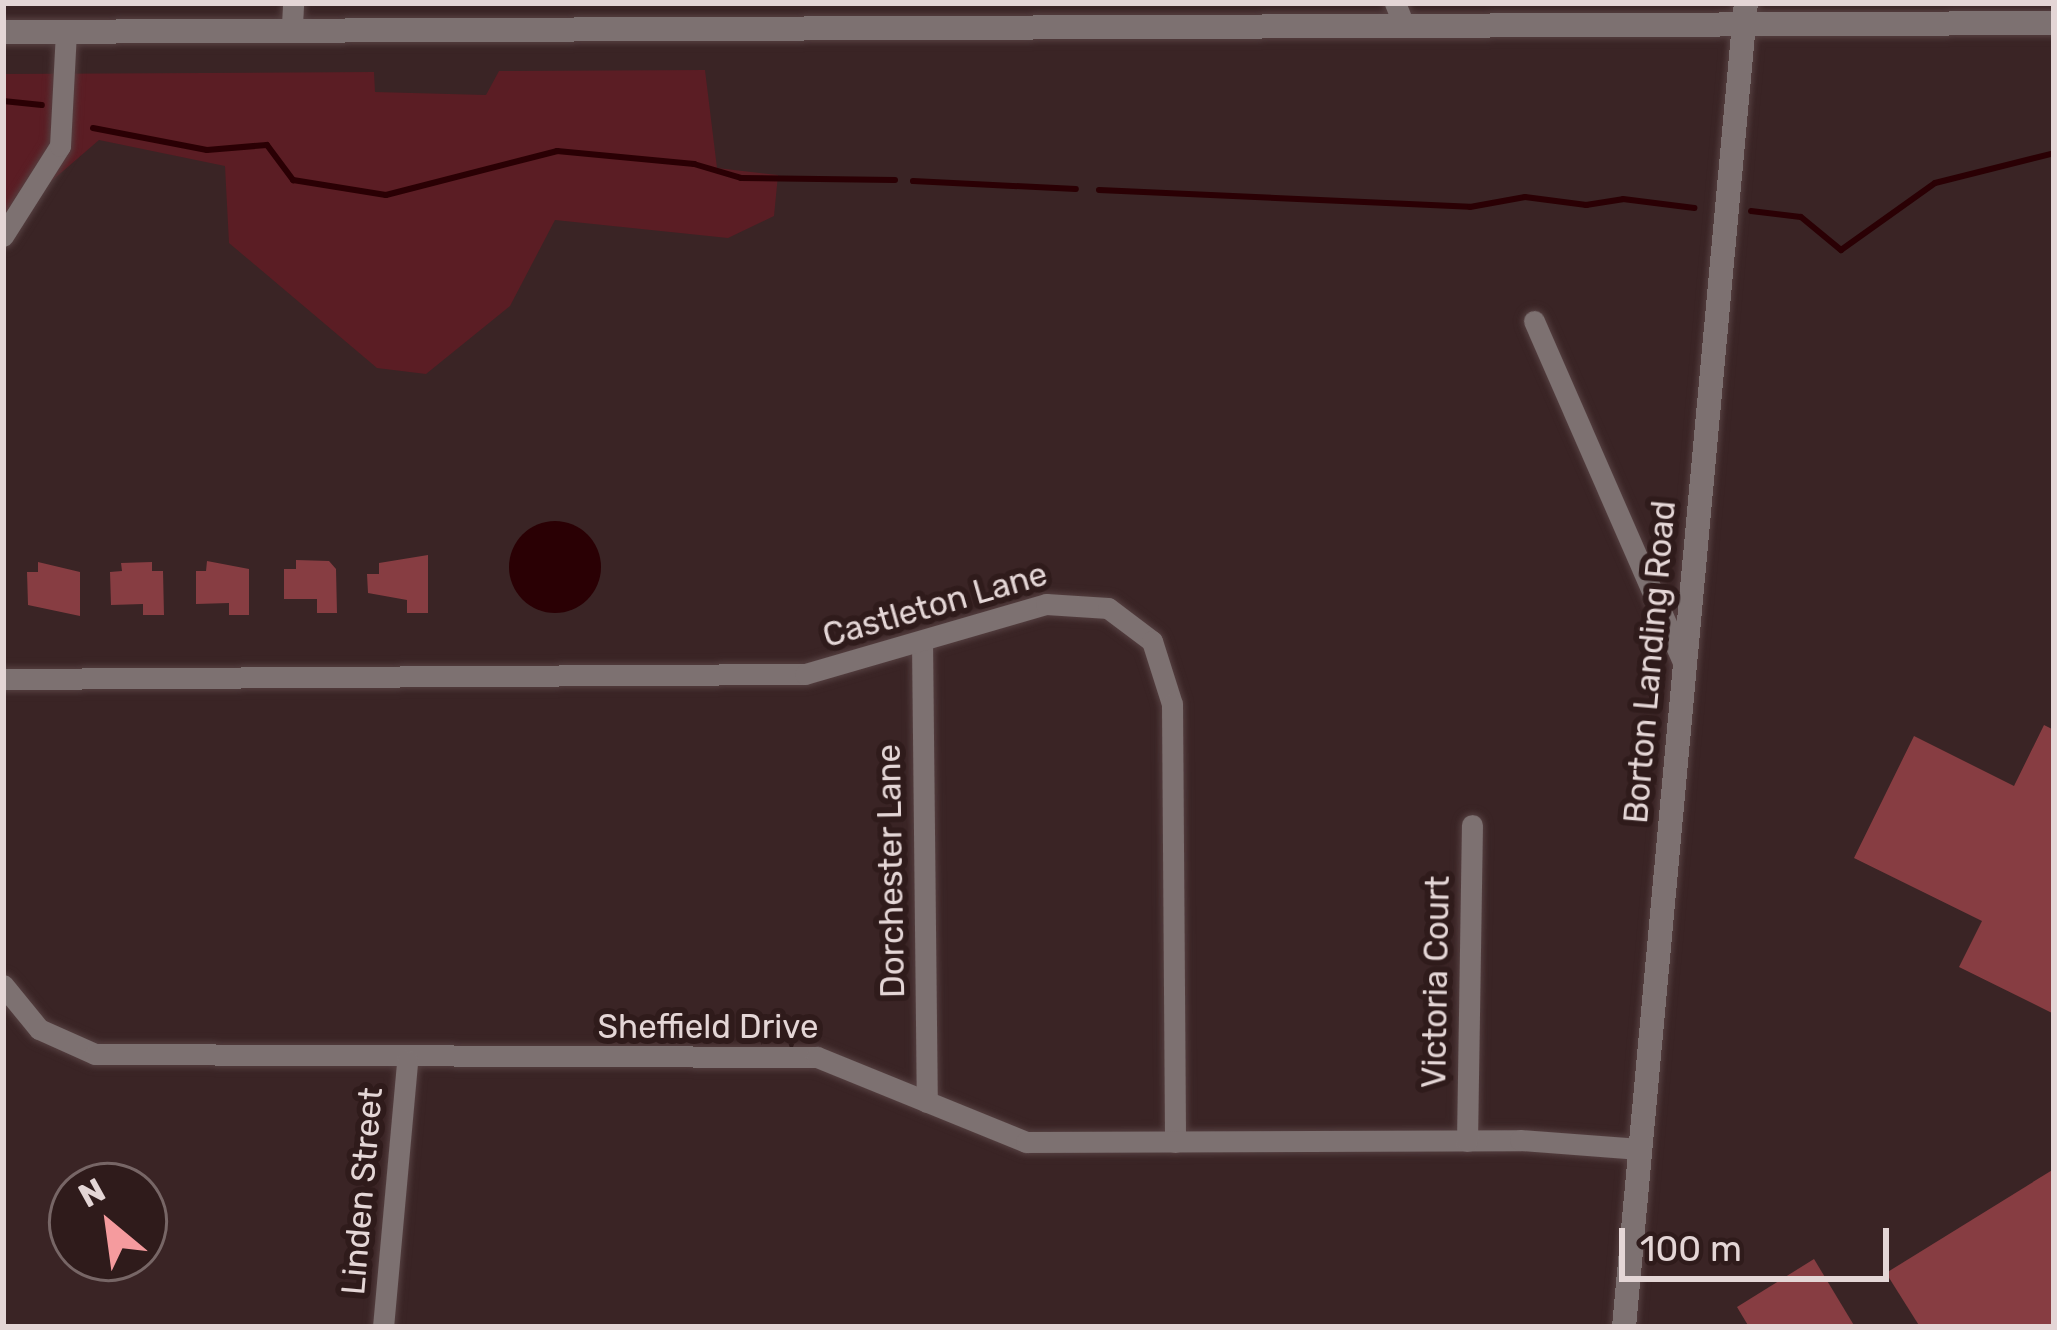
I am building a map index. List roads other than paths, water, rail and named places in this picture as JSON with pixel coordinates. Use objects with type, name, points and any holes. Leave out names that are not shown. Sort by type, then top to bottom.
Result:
[{"type":"street","points":[[3,32],[66,32],[292,14],[1745,14],[2054,22]]},
{"type":"street","name":"Borton Landing Road","points":[[1624,1327],[1745,14]]},
{"type":"street","points":[[3,236],[60,146],[66,32]]},
{"type":"street","points":[[1534,321],[1682,659]]},
{"type":"street","name":"Castleton Lane","points":[[3,679],[805,674],[1070,602],[1120,614],[1160,655],[1172,704],[1175,1142]]},
{"type":"street","name":"Dorchester Lane","points":[[922,640],[926,1102]]},
{"type":"street","name":"Victoria Court","points":[[1467,1141],[1472,825]]},
{"type":"street","name":"Sheffield Drive","points":[[3,985],[39,1029],[95,1054],[325,1053],[407,1061],[817,1058],[1013,1140],[1467,1141],[1640,1149]]},
{"type":"street","name":"Linden Street","points":[[383,1327],[407,1061]]},
{"type":"waterway","points":[[3,101],[42,105]]},
{"type":"waterway","points":[[93,128],[207,150],[267,145],[293,180],[386,195],[557,151],[694,164],[741,178],[895,180]]},
{"type":"waterway","points":[[1751,211],[1801,217],[1841,250],[1935,183],[2054,153]]},
{"type":"waterway","points":[[913,181],[1076,189]]},
{"type":"waterway","points":[[1099,190],[1470,207],[1525,197],[1586,205],[1623,199],[1694,208]]}]
